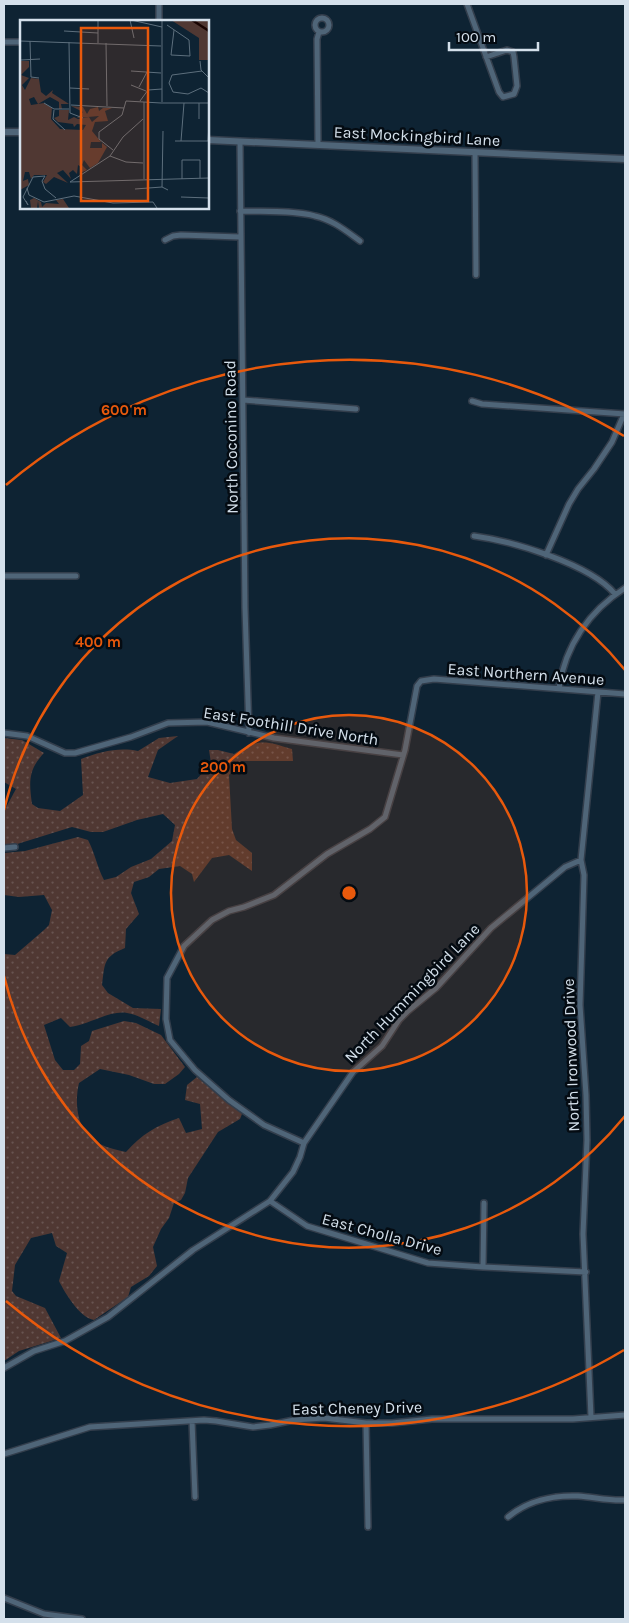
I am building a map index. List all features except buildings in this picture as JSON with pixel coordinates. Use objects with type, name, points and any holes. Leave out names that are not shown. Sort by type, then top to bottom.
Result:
[{"type":"street","points":[[159,4],[159,20]]},
{"type":"street","points":[[467,4],[486,57],[501,95],[507,97],[514,94],[517,86],[512,52],[507,50],[486,57]]},
{"type":"street","points":[[318,145],[317,39],[319,32]]},
{"type":"street","points":[[4,42],[20,42]]},
{"type":"street","points":[[4,132],[20,132]]},
{"type":"street","name":"East Mockingbird Lane","points":[[209,140],[625,159]]},
{"type":"street","name":"North Coconino Road","points":[[240,142],[242,400],[249,733]]},
{"type":"street","points":[[475,152],[476,275]]},
{"type":"street","points":[[240,211],[316,216],[342,227],[360,241]]},
{"type":"street","points":[[165,240],[181,235],[240,237]]},
{"type":"street","points":[[242,400],[356,409]]},
{"type":"street","points":[[472,401],[482,404],[624,414],[612,442],[569,504],[546,555]]},
{"type":"street","points":[[474,536],[546,555],[597,579],[615,594]]},
{"type":"street","points":[[4,576],[76,576]]},
{"type":"street","points":[[559,688],[565,660],[581,629],[615,594],[625,588]]},
{"type":"street","name":"East Northern Avenue","points":[[402,755],[417,686],[421,681],[444,680],[625,694]]},
{"type":"street","name":"North Ironwood Drive","points":[[591,1417],[583,1234],[587,1147],[586,1095],[580,1005],[584,875],[581,860],[598,692]]},
{"type":"street","name":"East Foothill Drive North","points":[[4,733],[27,736],[65,753],[74,753],[131,737],[168,723],[207,722],[274,738],[402,755]]},
{"type":"street","points":[[304,1143],[264,1125],[229,1100],[195,1070],[170,1040],[166,1019],[167,978],[184,946],[212,920],[230,911],[244,908],[274,895],[327,854],[370,829],[385,817],[394,790],[402,755]]},
{"type":"street","points":[[4,848],[15,847]]},
{"type":"street","name":"North Hummingbird Lane","points":[[270,1201],[292,1172],[300,1157],[304,1143],[353,1072],[382,1046],[399,1020],[436,988],[491,928],[565,866],[581,860]]},
{"type":"street","points":[[4,1368],[34,1351],[65,1341],[108,1317],[193,1250],[270,1201]]},
{"type":"street","name":"East Cholla Drive","points":[[270,1201],[307,1226],[428,1263],[586,1272]]},
{"type":"street","points":[[483,1267],[484,1203]]},
{"type":"street","name":"East Cheney Drive","points":[[4,1454],[90,1428],[192,1421],[216,1421],[253,1427],[294,1420],[324,1418],[366,1423],[450,1418],[625,1415]]},
{"type":"street","points":[[192,1421],[195,1497]]},
{"type":"street","points":[[366,1423],[368,1527]]},
{"type":"street","points":[[508,1517],[526,1504],[553,1498],[577,1496],[613,1501],[625,1500]]},
{"type":"street","points":[[4,1598],[44,1614],[82,1619]]},
{"type":"shaded area","points":[[178,736],[158,750],[148,777],[170,783],[197,779],[211,763],[209,750],[234,754],[250,745],[262,742],[292,749],[293,761],[241,761],[229,775],[232,829],[236,840],[252,853],[252,871],[229,855],[212,858],[194,882],[192,874],[180,866],[159,869],[149,877],[134,882],[131,893],[139,914],[126,929],[125,948],[113,954],[106,962],[102,985],[108,993],[133,1008],[161,1009],[159,1026],[127,1013],[113,1014],[77,1026],[70,1027],[61,1018],[44,1025],[55,1060],[63,1070],[74,1070],[80,1064],[81,1046],[89,1041],[92,1031],[124,1021],[136,1023],[161,1035],[185,1067],[165,1084],[154,1084],[129,1075],[100,1069],[79,1083],[77,1109],[82,1126],[92,1139],[103,1145],[126,1152],[150,1131],[179,1118],[186,1133],[202,1129],[200,1104],[185,1100],[187,1085],[197,1077],[242,1114],[240,1119],[218,1132],[188,1178],[185,1193],[181,1200],[174,1203],[169,1218],[161,1229],[153,1247],[157,1266],[149,1276],[131,1287],[128,1297],[94,1320],[83,1315],[78,1310],[59,1281],[67,1253],[56,1246],[52,1233],[31,1238],[15,1265],[12,1291],[16,1296],[45,1308],[61,1338],[19,1351],[4,1361],[4,954],[15,955],[44,930],[49,925],[52,910],[44,895],[19,897],[4,895],[4,853],[25,851],[78,837],[88,840],[104,880],[116,877],[131,867],[151,859],[172,841],[175,825],[163,814],[137,820],[103,832],[91,832],[72,827],[14,845],[4,845],[4,811],[16,789],[4,782],[4,738],[22,740],[44,753],[32,771],[30,789],[32,804],[38,808],[60,811],[83,795],[81,759],[109,751],[138,751],[159,738]]}]
